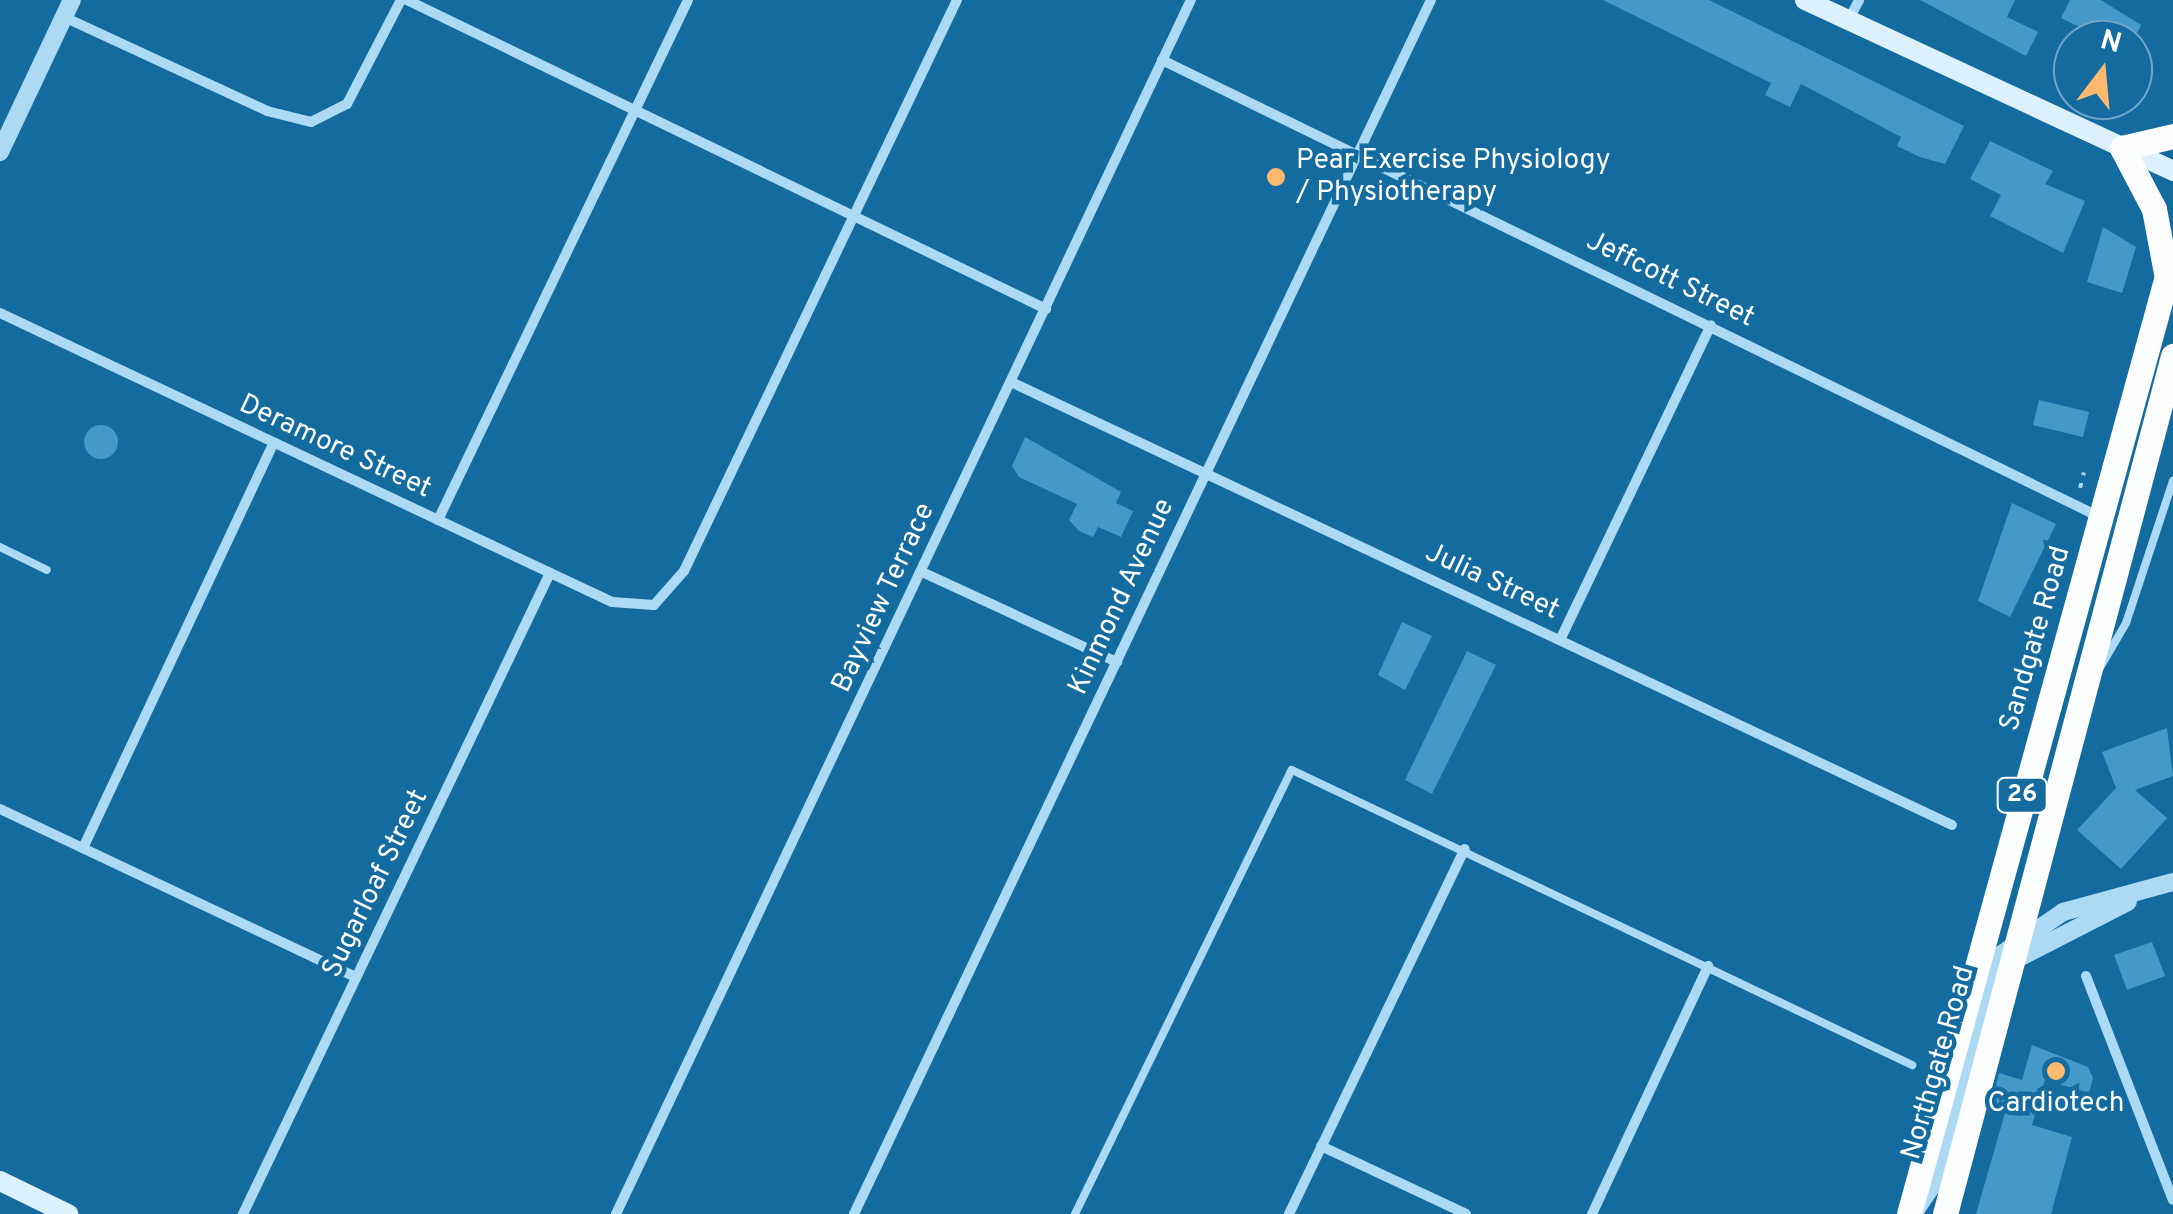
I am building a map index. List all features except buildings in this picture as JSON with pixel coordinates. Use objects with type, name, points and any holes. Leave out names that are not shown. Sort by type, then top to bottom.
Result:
[{"type":"highway","points":[[2170,266],[2154,210],[2122,148],[2173,136]]},
{"type":"highway","name":"Sandgate Road","points":[[1911,1214],[2170,266]]},
{"type":"highway","name":"26","points":[[1944,1214],[2173,356]]},
{"type":"main road","points":[[1805,0],[2173,171]]},
{"type":"main road","points":[[0,1181],[68,1214]]},
{"type":"street","points":[[0,152],[68,9],[267,111],[311,122],[347,104],[404,0],[1046,309]]},
{"type":"street","points":[[438,520],[688,0]]},
{"type":"street","points":[[853,216],[957,0]]},
{"type":"street","name":"Bayview Terrace","points":[[616,1214],[1190,0]]},
{"type":"street","name":"Kinmond Avenue","points":[[854,1214],[1431,0]]},
{"type":"street","points":[[1848,22],[1859,0]]},
{"type":"street","name":"Jeffcott Street","points":[[1162,60],[2102,518]]},
{"type":"street","name":"Deramore Street","points":[[0,312],[550,573],[624,606],[654,605],[684,571],[853,216]]},
{"type":"street","points":[[1560,640],[1711,325]]},
{"type":"street","name":"Julia Street","points":[[1011,382],[1952,826]]},
{"type":"street","points":[[83,848],[274,443]]},
{"type":"street","points":[[922,572],[1117,662]]},
{"type":"street","name":"Sugarloaf Street","points":[[243,1214],[550,573]]},
{"type":"street","points":[[0,809],[356,977]]},
{"type":"street","points":[[1288,1214],[1464,849]]},
{"type":"street","name":"Northgate Road","points":[[1911,1214],[1934,1184],[1992,968],[2021,933],[2173,882]]},
{"type":"street","name":"Northgate Road","points":[[2013,962],[2137,896]]},
{"type":"street","points":[[1592,1214],[1708,966]]},
{"type":"street","points":[[2086,976],[2173,1200]]},
{"type":"street","points":[[1321,1146],[1466,1214]]},
{"type":"lane","points":[[2088,682],[2126,623],[2173,481]]},
{"type":"lane","points":[[0,547],[47,570]]},
{"type":"lane","points":[[1075,1214],[1288,772],[1305,771],[1912,1065]]},
{"type":"path","points":[[2080,488],[2084,472]]},
{"type":"place","name":"Pear Exercise Physiology / Physiotherapy","points":[[1276,177]]},
{"type":"place","name":"Cardiotech","points":[[2056,1071]]}]
